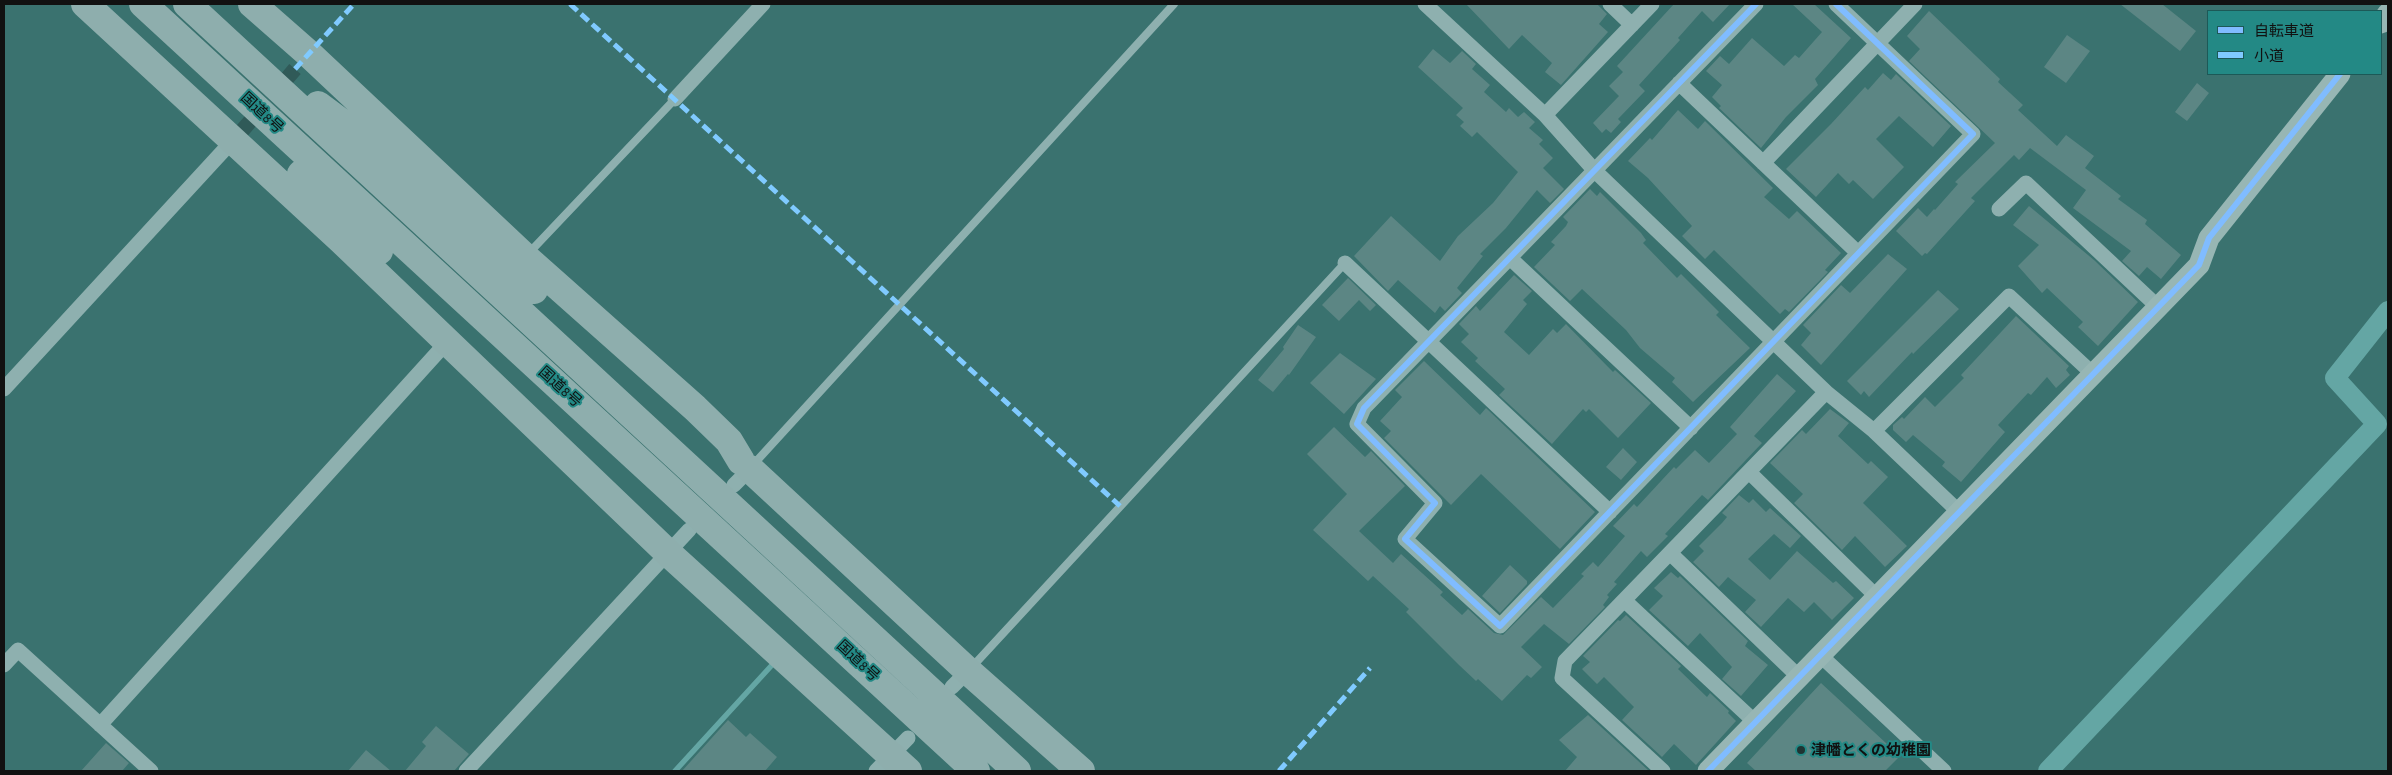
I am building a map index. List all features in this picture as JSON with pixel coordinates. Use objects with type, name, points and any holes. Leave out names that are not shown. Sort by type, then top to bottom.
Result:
[{"type":"highway","points":[[85,4],[236,137],[447,342],[677,542]]},
{"type":"highway","points":[[125,4],[269,142],[896,759]]},
{"type":"highway","name":"国道8号","points":[[143,4],[976,771]]},
{"type":"highway","name":"国道8号","points":[[187,4],[1017,771]]},
{"type":"highway","points":[[252,4],[309,54],[525,257],[730,441],[742,472]]},
{"type":"highway","points":[[260,73],[299,91],[361,137],[723,454],[960,679],[1081,771]]},
{"type":"street","points":[[675,99],[763,4]]},
{"type":"street","points":[[1425,4],[1545,115],[1595,171],[1826,392],[1874,431],[1958,511]]},
{"type":"street","points":[[1610,4],[1632,25]]},
{"type":"street","points":[[1545,115],[1652,4]]},
{"type":"street","points":[[1756,4],[1364,408],[1357,424],[1435,503],[1405,539],[1500,626],[1972,134],[1836,4]]},
{"type":"street","points":[[1763,163],[1916,4]]},
{"type":"street","points":[[1708,771],[2198,265],[2209,238],[2339,75]]},
{"type":"street","points":[[1679,83],[1858,253]]},
{"type":"street","points":[[4,389],[236,137]]},
{"type":"street","points":[[1999,209],[2026,183],[2158,307]]},
{"type":"street","points":[[1510,258],[1691,428]]},
{"type":"street","points":[[1345,263],[1610,512]]},
{"type":"street","points":[[1874,431],[2009,296],[2093,374]]},
{"type":"street","points":[[100,725],[447,342]]},
{"type":"street","points":[[1663,771],[1562,678],[1565,661],[1826,392]]},
{"type":"street","points":[[1749,472],[1876,597]]},
{"type":"street","points":[[466,771],[677,542]]},
{"type":"street","points":[[1670,553],[1800,677]]},
{"type":"street","points":[[1624,600],[1755,722]]},
{"type":"street","points":[[4,665],[18,650],[100,725],[143,769]]},
{"type":"street","points":[[1820,656],[1944,771]]},
{"type":"lane","points":[[742,472],[1174,4]]},
{"type":"lane","points":[[525,257],[675,99]]},
{"type":"lane","points":[[960,679],[1345,263]]},
{"type":"building","points":[[1466,4],[1597,4],[1607,14],[1599,24],[1608,32],[1561,85],[1545,72],[1552,63],[1522,35],[1509,49]]},
{"type":"building","points":[[1674,4],[1730,4],[1713,22],[1702,11],[1678,38],[1680,40],[1639,85],[1645,91],[1618,119],[1621,122],[1611,133],[1606,129],[1602,133],[1593,123],[1619,96],[1609,86],[1623,72],[1617,66]]},
{"type":"building","points":[[1792,4],[1814,4],[1851,38],[1815,79],[1818,85],[1786,117],[1761,148],[1719,108],[1721,106],[1712,97],[1722,85],[1706,71],[1720,56],[1729,64],[1752,38],[1784,66],[1795,55],[1799,58],[1822,32]]},
{"type":"building","points":[[2120,4],[2162,4],[2196,31],[2180,51]]},
{"type":"building","points":[[1929,11],[2000,79],[1998,82],[2023,105],[2018,110],[2057,146],[2066,135],[2094,156],[2085,168],[2121,196],[2118,199],[2147,220],[2145,224],[2181,255],[2161,279],[2147,267],[2139,276],[2122,261],[2131,251],[2073,208],[2086,190],[2030,148],[2019,160],[2014,155],[1971,198],[1975,201],[1927,254],[1925,253],[1922,256],[1896,231],[1918,208],[1927,217],[1935,210],[1958,184],[1955,182],[1995,143],[1909,61],[1920,49],[1907,36]]},
{"type":"building","points":[[2067,35],[2090,51],[2066,83],[2044,67]]},
{"type":"building","points":[[1433,49],[1450,63],[1462,51],[1476,64],[1472,69],[1490,85],[1484,92],[1506,112],[1509,108],[1518,117],[1524,112],[1535,122],[1529,128],[1543,140],[1539,144],[1553,158],[1543,168],[1564,189],[1550,203],[1537,190],[1506,228],[1480,254],[1483,256],[1457,288],[1462,293],[1445,311],[1440,306],[1435,313],[1398,280],[1388,291],[1354,256],[1391,216],[1440,261],[1458,236],[1493,203],[1518,172],[1477,132],[1472,137],[1460,126],[1464,122],[1456,115],[1463,108],[1418,67]]},
{"type":"building","points":[[1883,73],[1891,80],[1896,74],[1951,126],[1933,147],[1899,116],[1876,139],[1904,167],[1873,199],[1853,180],[1849,184],[1838,173],[1816,197],[1786,169],[1865,87],[1868,90]]},
{"type":"building","points":[[2197,83],[2209,93],[2187,121],[2175,112]]},
{"type":"building","points":[[1678,110],[1698,129],[1705,121],[1773,188],[1764,197],[1789,219],[1797,211],[1841,253],[1825,270],[1828,272],[1789,312],[1785,309],[1780,314],[1714,250],[1705,259],[1682,236],[1692,226],[1648,178],[1628,161],[1650,138],[1652,140]]},
{"type":"building","points":[[1590,189],[1597,196],[1600,192],[1641,233],[1646,240],[1643,243],[1677,278],[1681,274],[1719,312],[1716,315],[1750,348],[1693,402],[1672,382],[1675,378],[1640,348],[1626,330],[1582,289],[1570,301],[1534,267],[1555,245],[1551,242],[1568,222],[1563,217]]},
{"type":"building","points":[[2029,206],[2094,260],[2138,302],[2098,346],[2078,327],[2083,322],[2047,288],[2042,293],[2018,266],[2039,245],[2013,225]]},
{"type":"building","points":[[1888,254],[1907,269],[1821,365],[1801,345],[1811,333],[1803,325],[1841,285],[1850,293]]},
{"type":"building","points":[[1514,275],[1532,291],[1523,300],[1527,304],[1504,332],[1529,355],[1553,329],[1557,333],[1566,324],[1613,372],[1615,370],[1651,403],[1618,438],[1589,409],[1586,412],[1583,409],[1552,444],[1499,395],[1505,389],[1475,361],[1478,358],[1461,342],[1469,334],[1459,324],[1476,306],[1480,311]]},
{"type":"building","points":[[1348,278],[1376,305],[1370,311],[1359,300],[1339,321],[1322,305]]},
{"type":"building","points":[[1938,290],[1959,309],[1913,354],[1912,352],[1869,397],[1864,391],[1861,395],[1847,381]]},
{"type":"building","points":[[2016,316],[2069,366],[2066,370],[2070,375],[2056,388],[2047,377],[2031,395],[2028,393],[1998,425],[2005,432],[1961,482],[1942,466],[1945,462],[1913,435],[1906,442],[1893,430],[1893,425],[1902,417],[1904,419],[1925,397],[1935,407],[1964,378],[1961,375]]},
{"type":"building","points":[[1298,325],[1316,337],[1289,375],[1273,392],[1258,380],[1284,349],[1283,347]]},
{"type":"building","points":[[1340,353],[1376,379],[1344,414],[1310,383]]},
{"type":"building","points":[[1424,361],[1480,415],[1486,408],[1595,512],[1560,549],[1481,474],[1451,505],[1384,438],[1391,431],[1380,421],[1402,397],[1395,390]]},
{"type":"building","points":[[1777,374],[1796,391],[1754,436],[1762,443],[1708,500],[1702,495],[1665,534],[1668,536],[1647,557],[1641,551],[1614,582],[1617,584],[1607,595],[1609,597],[1603,605],[1605,607],[1569,644],[1544,624],[1521,647],[1542,667],[1531,678],[1527,675],[1502,701],[1459,665],[1406,612],[1409,609],[1373,576],[1368,581],[1313,530],[1347,494],[1307,454],[1334,427],[1365,457],[1371,451],[1405,486],[1359,531],[1393,563],[1401,554],[1443,592],[1440,595],[1462,615],[1468,609],[1494,633],[1503,635],[1541,597],[1553,608],[1584,576],[1581,574],[1593,562],[1598,567],[1625,536],[1613,526],[1634,504],[1637,507],[1674,467],[1676,469],[1695,450],[1709,463],[1737,434],[1730,427]]},
{"type":"building","points":[[1830,409],[1849,423],[1838,436],[1868,464],[1871,461],[1888,477],[1863,503],[1907,546],[1885,567],[1855,536],[1842,550],[1794,503],[1803,494],[1770,463],[1802,430],[1806,434]]},
{"type":"building","points":[[1623,448],[1637,462],[1621,480],[1606,467]]},
{"type":"building","points":[[1739,495],[1749,503],[1753,499],[1766,512],[1770,508],[1801,536],[1790,548],[1774,534],[1748,559],[1770,580],[1797,551],[1833,583],[1836,581],[1854,598],[1832,620],[1814,602],[1804,612],[1788,598],[1761,627],[1745,612],[1756,600],[1728,577],[1719,587],[1693,562],[1704,551],[1699,546],[1727,517],[1722,513]]},
{"type":"building","points":[[1510,565],[1527,581],[1527,584],[1500,613],[1482,596]]},
{"type":"building","points":[[1671,572],[1678,578],[1680,576],[1748,641],[1745,646],[1768,665],[1741,696],[1722,679],[1732,667],[1700,633],[1688,646],[1649,610],[1663,596],[1654,588]]},
{"type":"building","points":[[1626,615],[1681,666],[1678,669],[1707,697],[1710,693],[1729,711],[1728,713],[1736,721],[1696,765],[1674,744],[1662,757],[1622,720],[1634,707],[1604,677],[1597,684],[1582,669],[1590,662],[1583,656],[1618,620],[1620,621]]},
{"type":"building","points":[[1821,683],[1900,756],[1885,771],[1756,771],[1747,763]]},
{"type":"building","points":[[1588,715],[1648,770],[1565,771],[1577,757],[1559,740]]},
{"type":"building","points":[[728,720],[746,737],[750,733],[777,757],[765,771],[682,771]]},
{"type":"building","points":[[436,726],[469,754],[454,771],[405,771],[426,746],[422,742]]},
{"type":"building","points":[[106,743],[129,763],[122,771],[81,771]]},
{"type":"building","points":[[366,750],[391,771],[348,771]]},
{"type":"waterway","points":[[2048,771],[2377,424],[2335,378],[2388,311]]},
{"type":"waterway","points":[[675,771],[772,665]]},
{"type":"tunnel","points":[[241,132],[295,69]]},
{"type":"marked path","points":[[295,69],[354,4]]},
{"type":"marked path","points":[[570,4],[1120,506]]},
{"type":"marked path","points":[[1279,771],[1370,668]]},
{"type":"cycle path","points":[[1756,4],[1364,408],[1357,424],[1435,503],[1405,539],[1500,626],[1973,134],[1836,4]]},
{"type":"cycle path","points":[[1708,771],[2199,265],[2209,238],[2339,75]]},
{"type":"place","name":"津幡とくの幼稚園","points":[[1801,750]]}]
